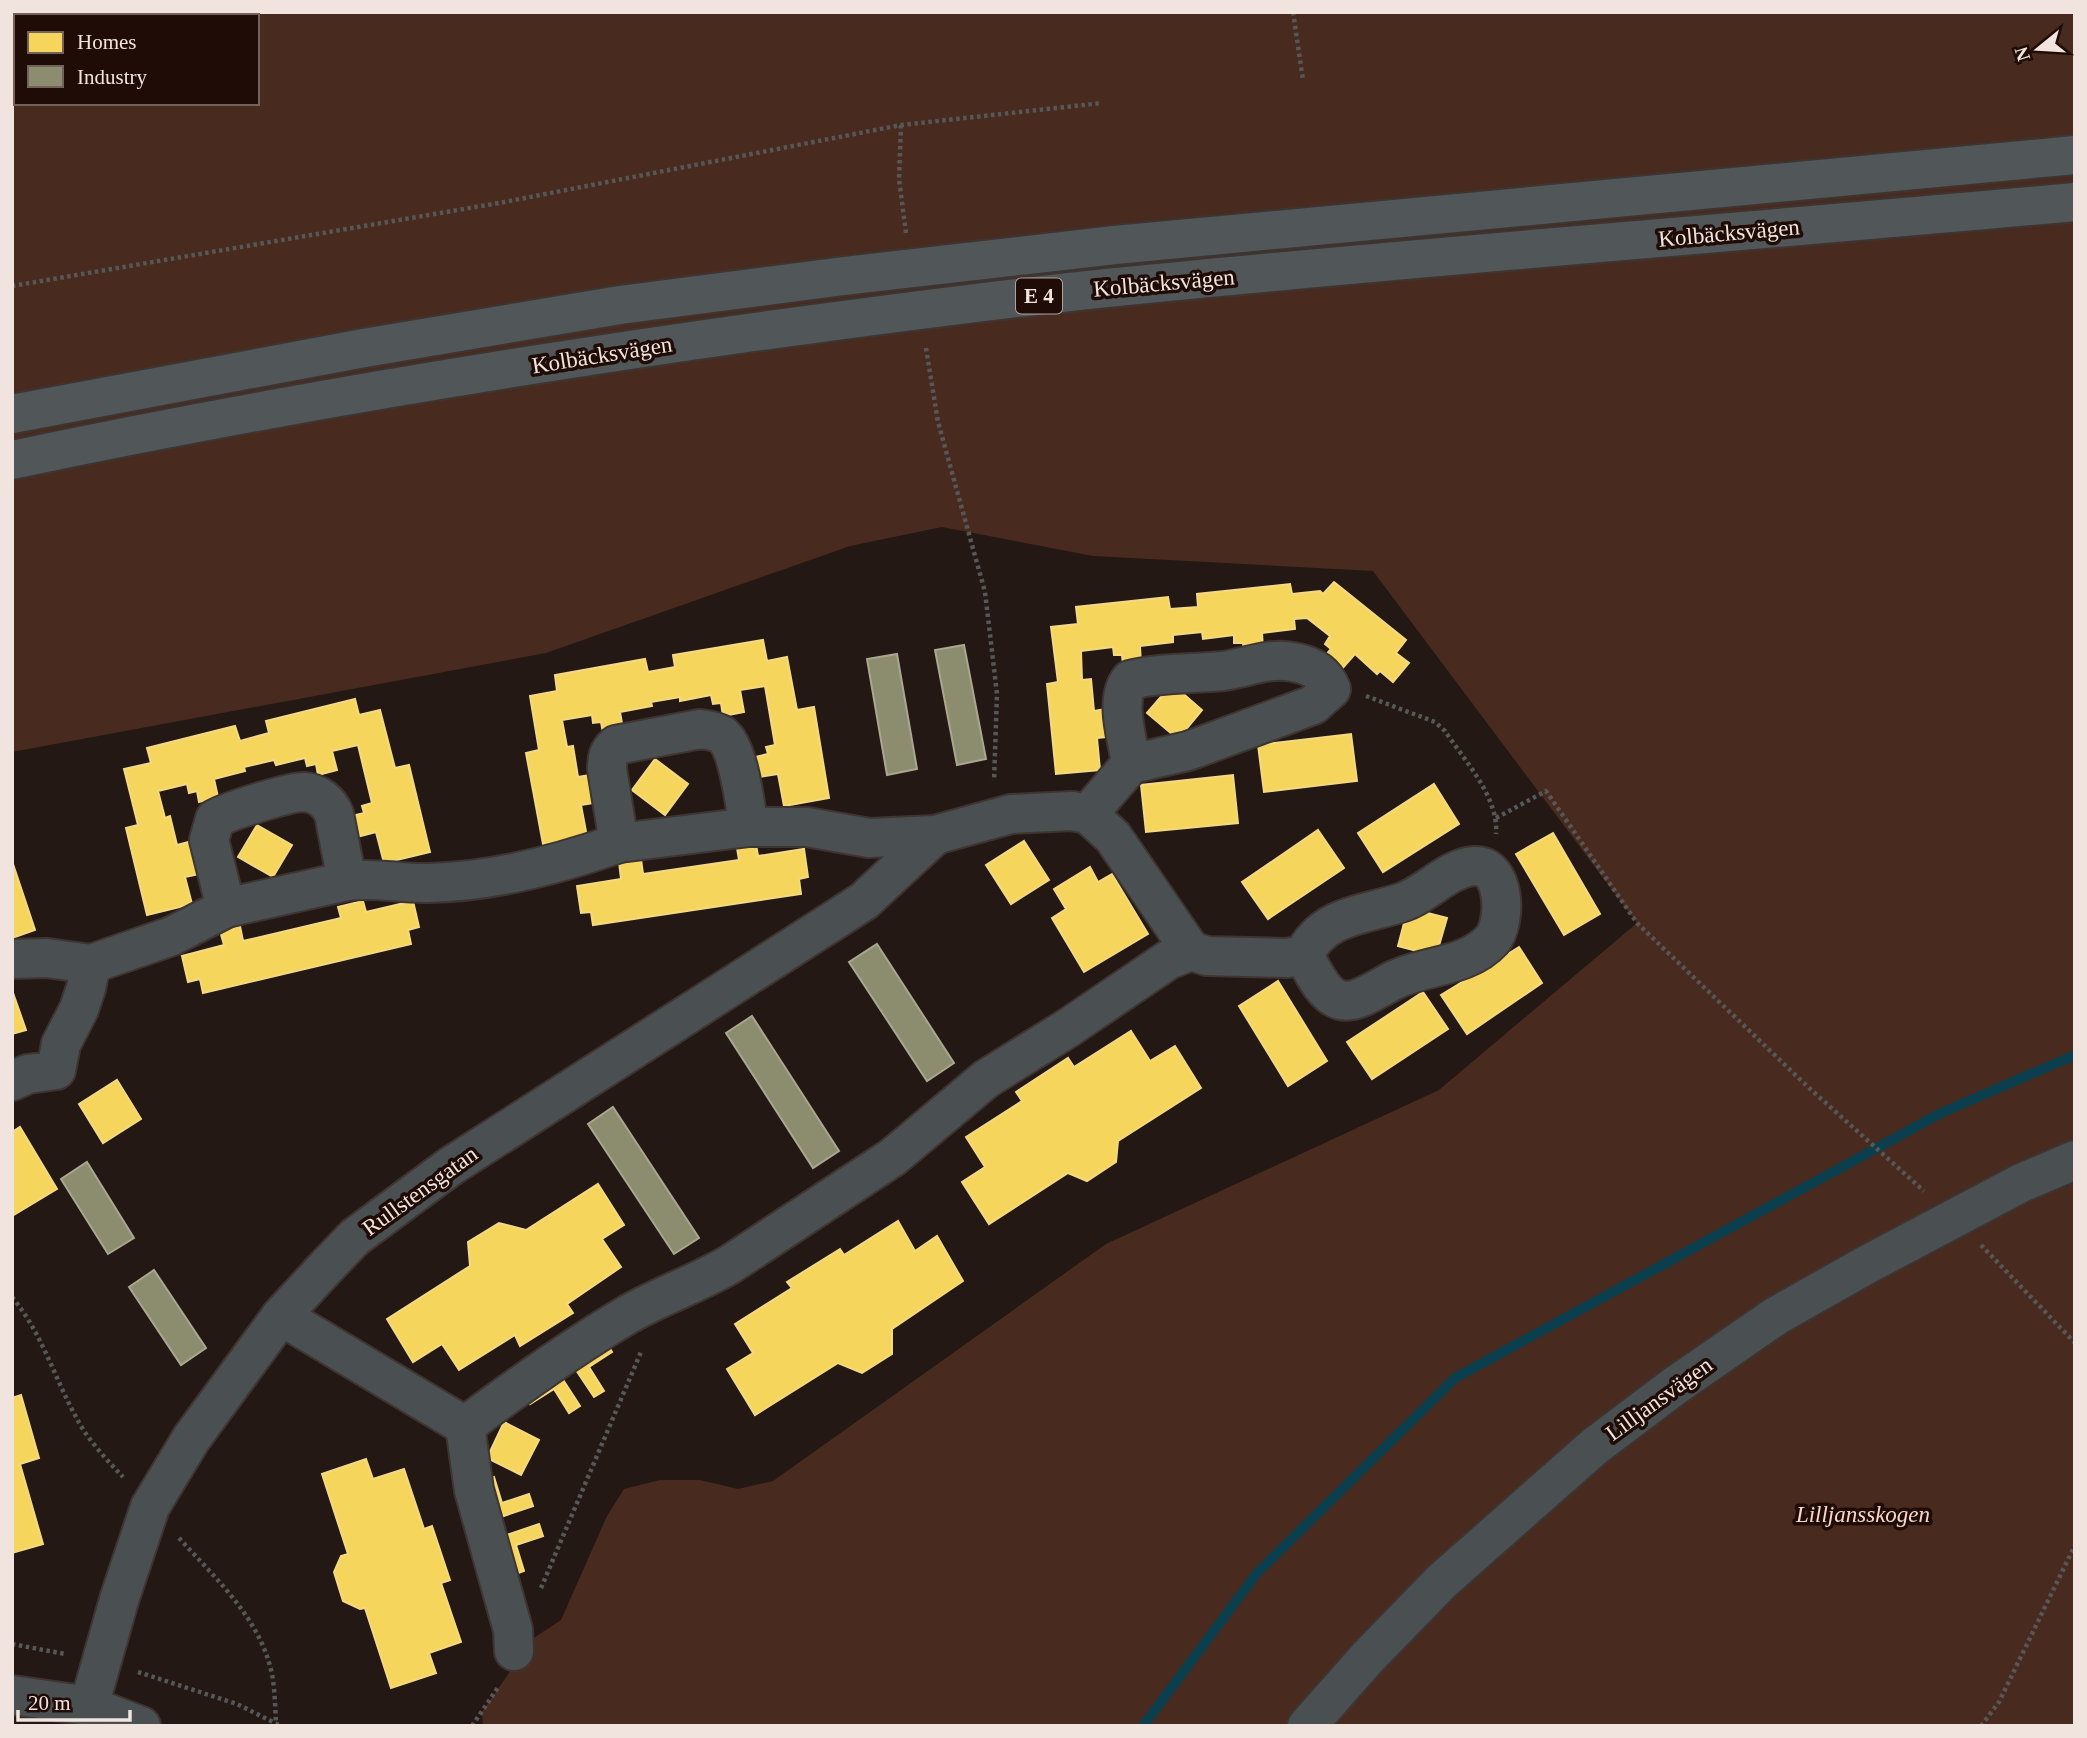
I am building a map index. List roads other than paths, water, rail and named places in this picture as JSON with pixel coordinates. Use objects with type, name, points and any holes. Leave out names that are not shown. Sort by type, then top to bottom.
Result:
[{"type":"highway","name":"Kolbäcksvägen","points":[[12,414],[390,343],[620,305],[844,276],[1115,245],[2075,155]]},
{"type":"highway","name":"Kolbäcksvägen","points":[[12,460],[371,391],[623,350],[853,319],[1114,287],[2075,202]]},
{"type":"street","points":[[1088,814],[1131,764],[1188,751],[1313,705],[1331,689],[1328,680],[1319,670],[1292,661],[1273,661],[1225,670],[1130,680],[1124,688],[1122,699],[1131,764]]},
{"type":"street","points":[[619,843],[607,769],[607,758],[611,750],[616,745],[700,729],[723,736],[729,744],[749,827]]},
{"type":"street","points":[[226,908],[209,839],[215,819],[226,812],[303,792],[330,804],[347,881]]},
{"type":"street","points":[[12,959],[47,958],[91,964],[173,936],[226,908],[347,881],[378,879],[428,883],[504,876],[619,843],[749,827],[807,827],[869,838],[935,835],[1011,814],[1038,811],[1088,814],[1113,837],[1191,951],[1208,956],[1287,958],[1304,955]]},
{"type":"street","name":"Rullstensgatan","points":[[89,1706],[119,1600],[150,1507],[191,1438],[281,1316],[355,1237],[451,1166],[864,901],[935,835]]},
{"type":"street","points":[[1474,866],[1483,867],[1496,880],[1502,912],[1498,931],[1476,953],[1450,964],[1402,976],[1348,1001],[1339,1000],[1320,983],[1304,955],[1310,944],[1337,921],[1411,900],[1462,870],[1474,866]]},
{"type":"street","points":[[465,1426],[518,1386],[628,1315],[729,1265],[893,1157],[986,1079],[1068,1028],[1168,960],[1191,951]]},
{"type":"street","points":[[12,1081],[28,1074],[56,1070],[61,1044],[79,1009],[91,964]]},
{"type":"street","name":"Lilljansvägen","points":[[1307,1726],[1368,1657],[1442,1581],[1595,1446],[1676,1385],[1776,1317],[1954,1217],[2021,1183],[2075,1160]]},
{"type":"street","points":[[281,1316],[465,1426]]},
{"type":"street","points":[[465,1426],[474,1490],[513,1630],[514,1651]]},
{"type":"street","points":[[12,1695],[89,1706],[141,1726]]},
{"type":"waterway","points":[[1143,1726],[1257,1573],[1455,1378],[1941,1113],[2075,1055]]},
{"type":"park label","name":"Lilljansskogen","points":[[1863,1514]]}]
